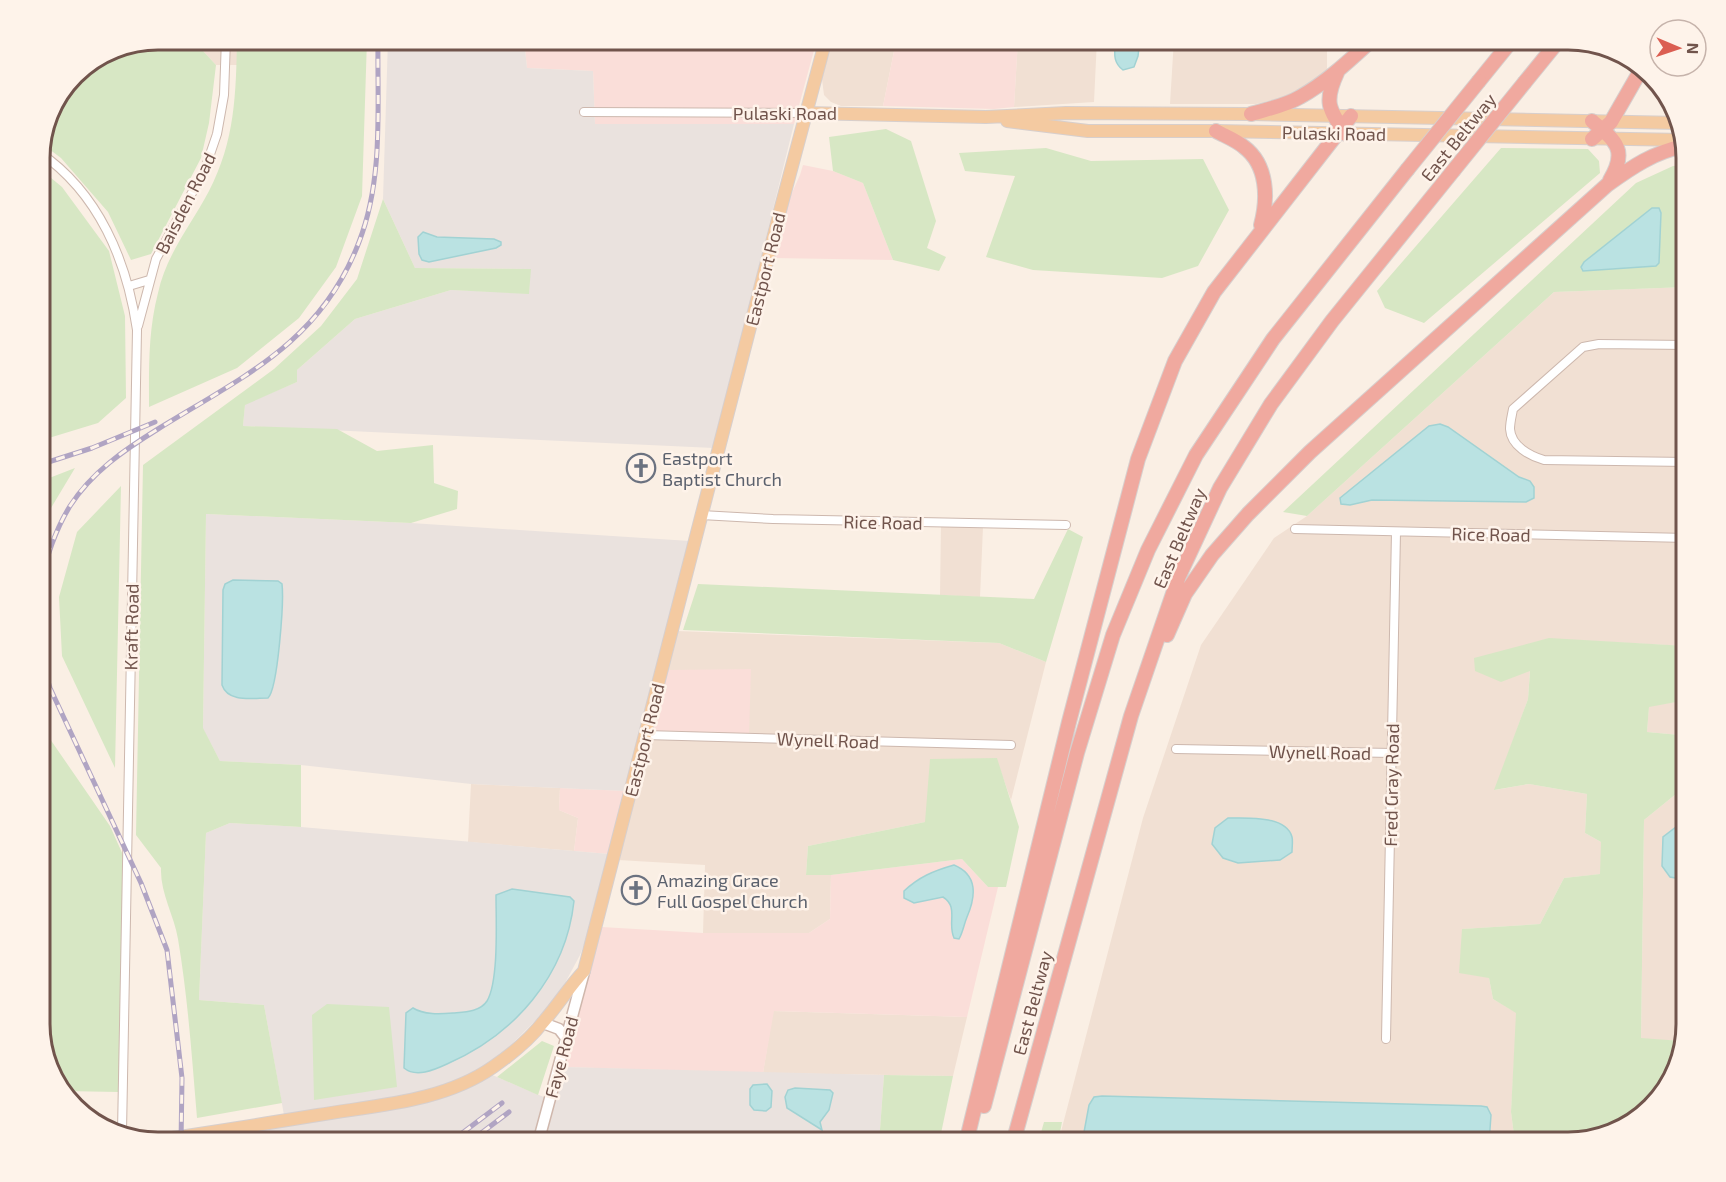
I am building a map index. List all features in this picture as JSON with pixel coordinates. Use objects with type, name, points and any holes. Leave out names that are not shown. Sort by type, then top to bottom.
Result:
[{"type":"highway","points":[[1251,114],[1284,105],[1300,97],[1338,71],[1361,50]]},
{"type":"highway","name":"East Beltway","points":[[977,1132],[1077,753],[1113,635],[1148,550],[1196,455],[1267,347],[1504,50]]},
{"type":"highway","name":"East Beltway","points":[[1016,1132],[1131,716],[1179,576],[1220,488],[1272,404],[1302,361],[1551,50]]},
{"type":"highway","points":[[1338,71],[1329,90],[1329,100],[1333,115],[1342,132]]},
{"type":"highway","points":[[1607,185],[1618,165],[1620,151],[1613,139],[1599,128],[1637,74]]},
{"type":"highway","points":[[969,1132],[1069,722],[1138,459],[1175,361],[1214,292],[1259,231],[1342,132],[1351,116]]},
{"type":"highway","points":[[1216,131],[1245,147],[1257,160],[1264,179],[1267,205],[1259,231]]},
{"type":"highway","points":[[1131,716],[1185,594],[1212,555],[1248,514],[1310,452],[1607,185],[1639,162],[1664,150],[1676,148]]},
{"type":"main road","name":"Eastport Road","points":[[208,1132],[398,1102],[444,1091],[462,1084],[508,1056],[543,1023],[573,982],[584,971],[823,50]]},
{"type":"main road","name":"Pulaski Road","points":[[806,112],[986,117],[1066,113],[1333,115],[1599,128]]},
{"type":"main road","name":"Pulaski Road","points":[[986,117],[1088,131],[1342,132],[1599,128],[1671,124]]},
{"type":"main road","points":[[1613,139],[1675,140]]},
{"type":"street","name":"Baisden Road","points":[[137,330],[149,280],[164,244],[205,169],[214,144],[224,95],[226,50]]},
{"type":"street","name":"Pulaski Road","points":[[584,112],[806,112]]},
{"type":"street","name":"Kraft Road","points":[[50,161],[66,175],[103,221],[120,256],[129,286],[137,330],[122,1126]]},
{"type":"street","points":[[129,286],[149,280]]},
{"type":"street","points":[[1676,345],[1599,344],[1583,347],[1513,409],[1510,430],[1518,446],[1534,457],[1544,460],[1676,462]]},
{"type":"street","name":"Rice Road","points":[[701,515],[773,519],[1066,525]]},
{"type":"street","name":"Rice Road","points":[[1295,529],[1676,538]]},
{"type":"street","name":"Fred Gray Road","points":[[1386,1039],[1396,532]]},
{"type":"street","name":"Wynell Road","points":[[645,735],[1011,745]]},
{"type":"street","name":"Wynell Road","points":[[1176,749],[1392,753]]},
{"type":"street","name":"Faye Road","points":[[541,1132],[584,971]]},
{"type":"street","points":[[543,1023],[553,1025],[566,1038]]},
{"type":"shaded area","points":[[202,50],[237,50],[237,65],[216,65]]},
{"type":"shaded area","points":[[388,50],[525,50],[527,68],[593,71],[595,124],[794,124],[714,448],[243,426],[245,404],[297,382],[297,370],[355,319],[451,290],[529,293],[530,269],[415,268],[383,199]]},
{"type":"shaded area","points":[[525,50],[814,50],[794,124],[595,124],[593,71],[527,68]]},
{"type":"shaded area","points":[[829,50],[894,51],[883,106],[841,106],[831,102],[824,95],[822,79]]},
{"type":"shaded area","points":[[891,50],[1017,50],[1014,107],[994,109],[883,106],[894,51]]},
{"type":"shaded area","points":[[1017,50],[1096,50],[1094,102],[1014,107]]},
{"type":"shaded area","points":[[1173,50],[1327,50],[1327,71],[1309,86],[1285,97],[1256,104],[1170,104]]},
{"type":"shaded area","points":[[803,165],[833,171],[863,183],[893,260],[773,258],[791,195]]},
{"type":"shaded area","points":[[1676,287],[1676,645],[1549,639],[1530,670],[1528,699],[1495,790],[1529,784],[1587,794],[1585,833],[1601,842],[1601,874],[1564,878],[1540,924],[1463,929],[1489,978],[1493,999],[1517,1013],[1511,1112],[1514,1132],[1061,1132],[1143,818],[1201,645],[1274,538],[1307,516],[1554,292]]},
{"type":"shaded area","points":[[206,514],[411,523],[690,541],[626,791],[471,784],[301,765],[220,761],[203,729]]},
{"type":"shaded area","points":[[941,526],[983,527],[980,597],[940,595]]},
{"type":"shaded area","points":[[677,631],[999,643],[1046,662],[1011,800],[996,758],[925,822],[808,846],[806,875],[831,875],[830,919],[809,933],[703,933],[705,865],[618,860]]},
{"type":"shaded area","points":[[751,669],[749,735],[651,733],[666,670]]},
{"type":"shaded area","points":[[1676,702],[1676,735],[1647,732],[1649,706]]},
{"type":"shaded area","points":[[471,784],[560,788],[559,810],[578,818],[574,851],[468,842]]},
{"type":"shaded area","points":[[560,788],[626,791],[609,854],[574,851],[578,818],[559,810]]},
{"type":"shaded area","points":[[1676,794],[1675,1041],[1641,1039],[1644,820]]},
{"type":"shaded area","points":[[230,823],[301,827],[609,854],[590,929],[580,955],[565,983],[545,1011],[505,1051],[482,1068],[453,1083],[422,1092],[284,1115],[264,1005],[199,1000],[206,833]]},
{"type":"shaded area","points":[[962,859],[988,887],[998,887],[967,1017],[774,1011],[763,1073],[564,1067],[602,927],[703,933],[809,933],[830,919],[831,875]]},
{"type":"shaded area","points":[[773,1011],[967,1017],[953,1076],[763,1073]]},
{"type":"shaded area","points":[[564,1067],[884,1075],[880,1132],[546,1132]]},
{"type":"shaded area","points":[[490,1074],[546,1098],[537,1132],[239,1132],[401,1106]]},
{"type":"green space","points":[[151,50],[202,50],[216,65],[209,123],[201,158],[151,254],[131,260],[108,212],[61,158],[50,150],[55,123],[64,104],[81,81],[104,64],[130,53]]},
{"type":"green space","points":[[237,50],[367,50],[362,196],[336,267],[299,318],[237,368],[149,407],[151,336],[158,293],[173,253],[218,172],[229,135],[236,79]]},
{"type":"green space","points":[[886,129],[911,141],[936,221],[927,248],[946,257],[939,271],[893,260],[863,183],[833,171],[829,137]]},
{"type":"green space","points":[[1046,148],[1091,161],[1203,159],[1229,210],[1198,266],[1162,278],[1033,270],[986,257],[1015,176],[965,171],[959,153]]},
{"type":"green space","points":[[1501,148],[1588,149],[1599,161],[1600,173],[1424,323],[1385,308],[1377,291]]},
{"type":"green space","points":[[1676,166],[1676,287],[1554,292],[1307,516],[1283,512],[1636,183]],"holes":[[[1652,208],[1661,213],[1659,263],[1583,271],[1581,267],[1584,262]]]},
{"type":"green space","points":[[50,177],[62,187],[109,251],[125,316],[126,398],[98,423],[50,438]]},
{"type":"green space","points":[[383,199],[415,268],[531,269],[529,294],[451,290],[355,319],[297,370],[297,382],[245,405],[243,426],[337,429],[377,451],[433,445],[434,483],[458,491],[457,509],[411,523],[206,514],[203,728],[220,761],[301,765],[301,827],[230,823],[206,833],[199,1000],[264,1005],[282,1103],[197,1118],[187,1006],[176,930],[165,895],[161,868],[136,835],[143,465],[274,369],[321,326],[357,279]]},
{"type":"green space","points":[[75,468],[50,510],[50,478]]},
{"type":"green space","points":[[121,486],[115,768],[62,656],[59,597],[77,532]]},
{"type":"green space","points":[[1068,529],[1083,537],[1046,662],[999,643],[683,630],[698,584],[1034,599]]},
{"type":"green space","points":[[1549,638],[1676,645],[1676,702],[1649,707],[1647,732],[1676,735],[1676,794],[1644,820],[1641,1038],[1675,1041],[1668,1066],[1650,1096],[1622,1118],[1596,1129],[1582,1132],[1514,1132],[1511,1112],[1516,1013],[1493,999],[1489,978],[1459,973],[1462,929],[1540,924],[1564,878],[1600,874],[1601,842],[1585,833],[1587,794],[1529,784],[1494,790],[1528,699],[1530,671],[1501,682],[1475,671],[1474,658]]},
{"type":"green space","points":[[50,739],[110,826],[123,855],[119,1092],[73,1091],[58,1066],[52,1045],[50,1031]]},
{"type":"green space","points":[[997,758],[1019,827],[1006,887],[988,887],[962,859],[831,875],[806,875],[808,846],[925,822],[930,759]]},
{"type":"green space","points":[[327,1004],[389,1007],[397,1087],[314,1100],[312,1015]]},
{"type":"green space","points":[[542,1041],[554,1046],[538,1095],[497,1077]]},
{"type":"green space","points":[[884,1075],[953,1076],[941,1132],[880,1132]]},
{"type":"green space","points":[[1044,1122],[1062,1122],[1060,1132],[1041,1132]]},
{"type":"water","points":[[1115,50],[1139,50],[1134,67],[1123,70],[1117,64]]},
{"type":"water","points":[[1652,208],[1659,208],[1661,213],[1659,263],[1656,266],[1583,271],[1581,267],[1584,262]]},
{"type":"water","points":[[423,232],[437,237],[494,239],[501,242],[501,245],[429,262],[422,260],[419,254],[418,237]]},
{"type":"water","points":[[1440,424],[1448,427],[1519,477],[1530,481],[1534,487],[1534,498],[1526,502],[1372,500],[1350,505],[1341,504],[1340,498],[1429,426]]},
{"type":"water","points":[[233,580],[278,581],[282,584],[277,662],[272,691],[268,698],[235,697],[225,691],[222,685],[223,590],[225,584]]},
{"type":"water","points":[[1228,818],[1264,819],[1282,825],[1292,837],[1292,852],[1280,860],[1238,863],[1223,858],[1212,844],[1215,828]]},
{"type":"water","points":[[1676,827],[1676,878],[1670,877],[1662,866],[1663,837]]},
{"type":"water","points":[[954,865],[967,874],[973,887],[972,901],[959,939],[954,938],[952,910],[948,901],[943,897],[914,903],[904,898],[904,891],[921,878]]},
{"type":"water","points":[[512,889],[570,897],[574,901],[569,928],[548,978],[533,1000],[494,1037],[471,1052],[436,1069],[419,1073],[409,1071],[404,1068],[406,1013],[413,1008],[432,1014],[467,1012],[484,1005],[487,1001],[491,992],[495,965],[496,895]]},
{"type":"water","points":[[767,1084],[772,1091],[771,1107],[766,1111],[754,1110],[750,1105],[750,1089],[753,1085]]},
{"type":"water","points":[[795,1088],[830,1090],[833,1093],[829,1110],[820,1122],[822,1130],[787,1108],[785,1097],[788,1090]]},
{"type":"water","points":[[1094,1097],[1481,1106],[1487,1107],[1491,1115],[1490,1132],[1084,1132],[1089,1105]]},
{"type":"railway","points":[[50,550],[70,506],[99,472],[133,445],[249,373],[301,331],[324,306],[343,277],[367,218],[378,141],[378,50]]},
{"type":"railway","points":[[50,461],[92,448],[155,422]]},
{"type":"railway","points":[[50,688],[141,883],[167,950],[182,1078],[181,1132]]},
{"type":"railway","points":[[464,1132],[502,1103]]},
{"type":"railway","points":[[483,1132],[509,1112]]},
{"type":"place","name":"Eastport Baptist Church","points":[[641,468]]},
{"type":"place","name":"Amazing Grace Full Gospel Church","points":[[636,890]]}]
